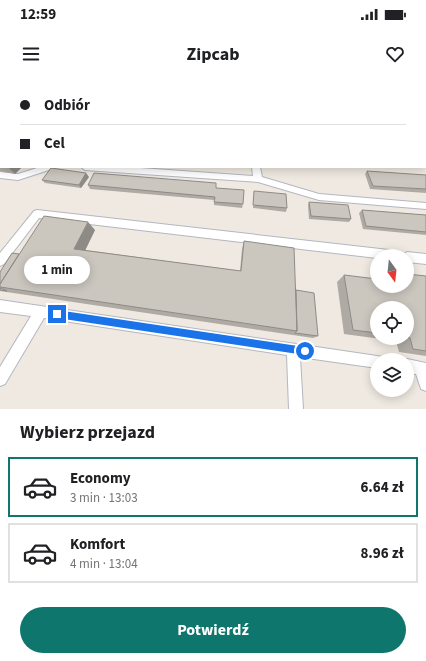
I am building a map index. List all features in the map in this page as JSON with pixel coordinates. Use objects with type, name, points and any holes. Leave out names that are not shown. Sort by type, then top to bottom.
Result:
[{"type":"lane","points":[[0,175],[18,177],[46,168]]},
{"type":"lane","points":[[99,168],[258,179],[318,198],[426,206]]},
{"type":"lane","points":[[256,168],[258,179]]},
{"type":"lane","points":[[0,261],[37,214],[370,253]]},
{"type":"lane","points":[[414,258],[426,259]]},
{"type":"lane","points":[[0,306],[370,361]]},
{"type":"lane","points":[[0,379],[41,312]]},
{"type":"lane","points":[[293,349],[296,409]]},
{"type":"lane","points":[[414,367],[421,368],[426,384]]},
{"type":"building","points":[[51,168],[86,173],[79,185],[42,180]]},
{"type":"building","points":[[367,171],[426,175],[426,189],[373,186]]},
{"type":"building","points":[[94,173],[216,183],[216,188],[244,190],[243,204],[214,202],[215,197],[88,185]]},
{"type":"building","points":[[254,191],[286,194],[287,208],[253,205]]},
{"type":"building","points":[[309,202],[348,205],[351,219],[311,216]]},
{"type":"building","points":[[362,210],[426,215],[426,232],[366,226]]},
{"type":"building","points":[[44,216],[88,222],[74,249],[241,271],[244,241],[294,248],[297,331],[0,287],[0,284]]},
{"type":"building","points":[[12,253],[19,254],[0,284],[0,272]]},
{"type":"building","points":[[344,275],[370,278],[370,293],[414,293],[414,275],[426,276],[426,351],[413,349],[412,345],[414,345],[414,301],[370,301],[370,332],[353,330]]},
{"type":"building","points":[[296,290],[314,293],[318,336],[295,333],[297,331]]},
{"type":"route","points":[[57,314],[305,351]]}]
